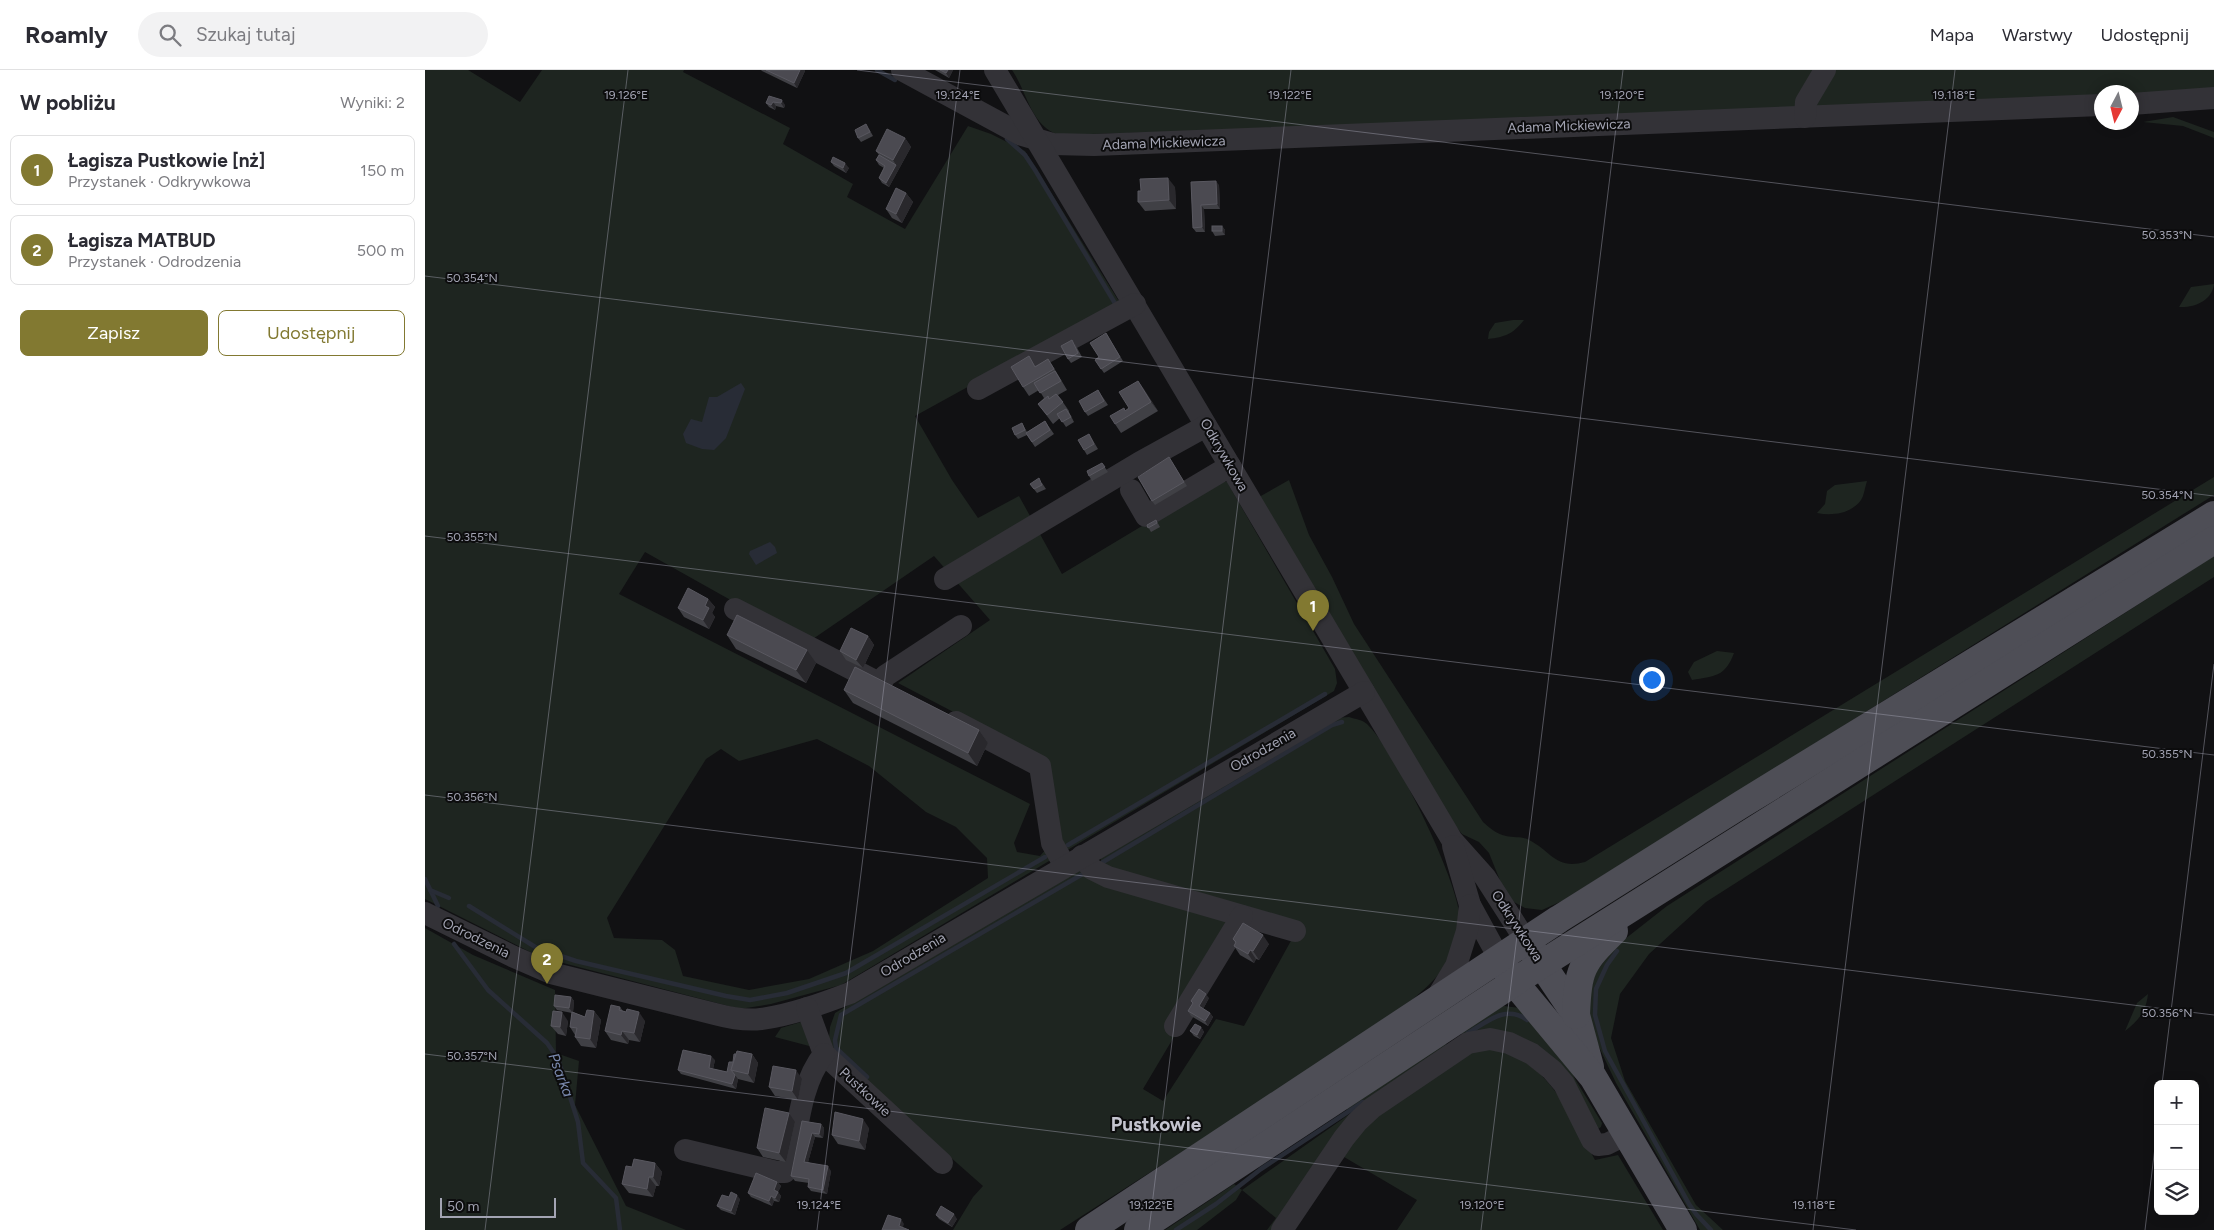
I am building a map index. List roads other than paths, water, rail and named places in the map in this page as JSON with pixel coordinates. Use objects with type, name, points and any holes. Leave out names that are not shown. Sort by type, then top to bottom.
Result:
[{"type":"main road","points":[[1089,1230],[1499,958],[1742,804],[2214,515]]},
{"type":"main road","points":[[1138,1230],[1542,964],[2214,540]]},
{"type":"main road","name":"Odkrywkowa","points":[[1593,1077],[1576,1015],[1577,987],[1581,970],[1589,956],[1640,902]]},
{"type":"main road","name":"Odkrywkowa","points":[[1526,941],[1576,1015]]},
{"type":"main road","name":"Odkrywkowa","points":[[1499,958],[1514,982],[1593,1077],[1683,1230]]},
{"type":"street","name":"Adama Mickiewicza","points":[[902,70],[1022,135],[1053,144],[1094,146],[2094,105]]},
{"type":"street","name":"Odkrywkowa","points":[[995,70],[1451,840],[1485,877],[1526,941]]},
{"type":"street","points":[[1805,117],[1805,102],[1825,70]]},
{"type":"street","points":[[2139,103],[2214,98]]},
{"type":"street","points":[[978,390],[1135,304]]},
{"type":"street","points":[[945,579],[1139,463],[1206,426]]},
{"type":"street","points":[[1131,490],[1145,516],[1230,466]]},
{"type":"street","points":[[735,609],[890,688],[885,676],[961,626]]},
{"type":"street","name":"Odrodzenia","points":[[425,913],[551,973],[736,1019],[760,1019],[807,1008],[850,993],[1364,692]]},
{"type":"street","points":[[934,711],[1040,766],[1052,843],[1073,861],[1108,877],[1295,931]]},
{"type":"street","name":"Odkrywkowa","points":[[1451,840],[1470,905],[1499,958]]},
{"type":"street","name":"Odkrywkowa","points":[[1436,1000],[1457,966],[1467,932],[1470,905]]},
{"type":"street","points":[[1175,1026],[1243,916]]},
{"type":"street","name":"Pustkowie","points":[[807,1008],[823,1054],[942,1163]]},
{"type":"street","points":[[1282,1230],[1344,1138],[1357,1122],[1372,1108],[1468,1043],[1490,1039],[1509,1043],[1532,1054],[1552,1070],[1564,1084],[1592,1140],[1598,1145],[1607,1144],[1627,1134]]},
{"type":"street","points":[[685,1150],[777,1172],[785,1172],[791,1166],[803,1102],[811,1074],[823,1054]]},
{"type":"waterway","points":[[877,70],[895,80]]},
{"type":"waterway","points":[[1007,139],[1025,155],[1035,170],[1116,305]]},
{"type":"waterway","points":[[1068,845],[1325,694]]},
{"type":"waterway","points":[[1103,862],[1332,725],[1342,722]]},
{"type":"waterway","points":[[469,906],[537,948],[576,961],[750,1000],[787,993],[846,973],[1045,857]]},
{"type":"waterway","points":[[867,1077],[836,1048],[835,1040],[841,1015],[1081,875]]},
{"type":"waterway","name":"Psarka","points":[[425,879],[438,906]]},
{"type":"waterway","points":[[430,890],[449,898]]},
{"type":"waterway","name":"Psarka","points":[[454,944],[488,990],[547,1043],[558,1059],[578,1122],[583,1163],[616,1198],[620,1230]]},
{"type":"waterway","points":[[1617,951],[1607,965],[1596,989],[1595,1015],[1605,1051],[1689,1204],[1711,1230]]},
{"type":"waterway","points":[[1468,1033],[1489,1020],[1504,1014],[1512,1014],[1527,1020]]},
{"type":"waterway","points":[[1176,1230],[1216,1204],[1261,1169],[1363,1102]]},
{"type":"place","name":"Łagisza Pustkowie [nż]","points":[[1313,631]]},
{"type":"place","name":"Łagisza MATBUD","points":[[547,984]]},
{"type":"district","name":"Pustkowie","points":[[1156,1124]]}]
